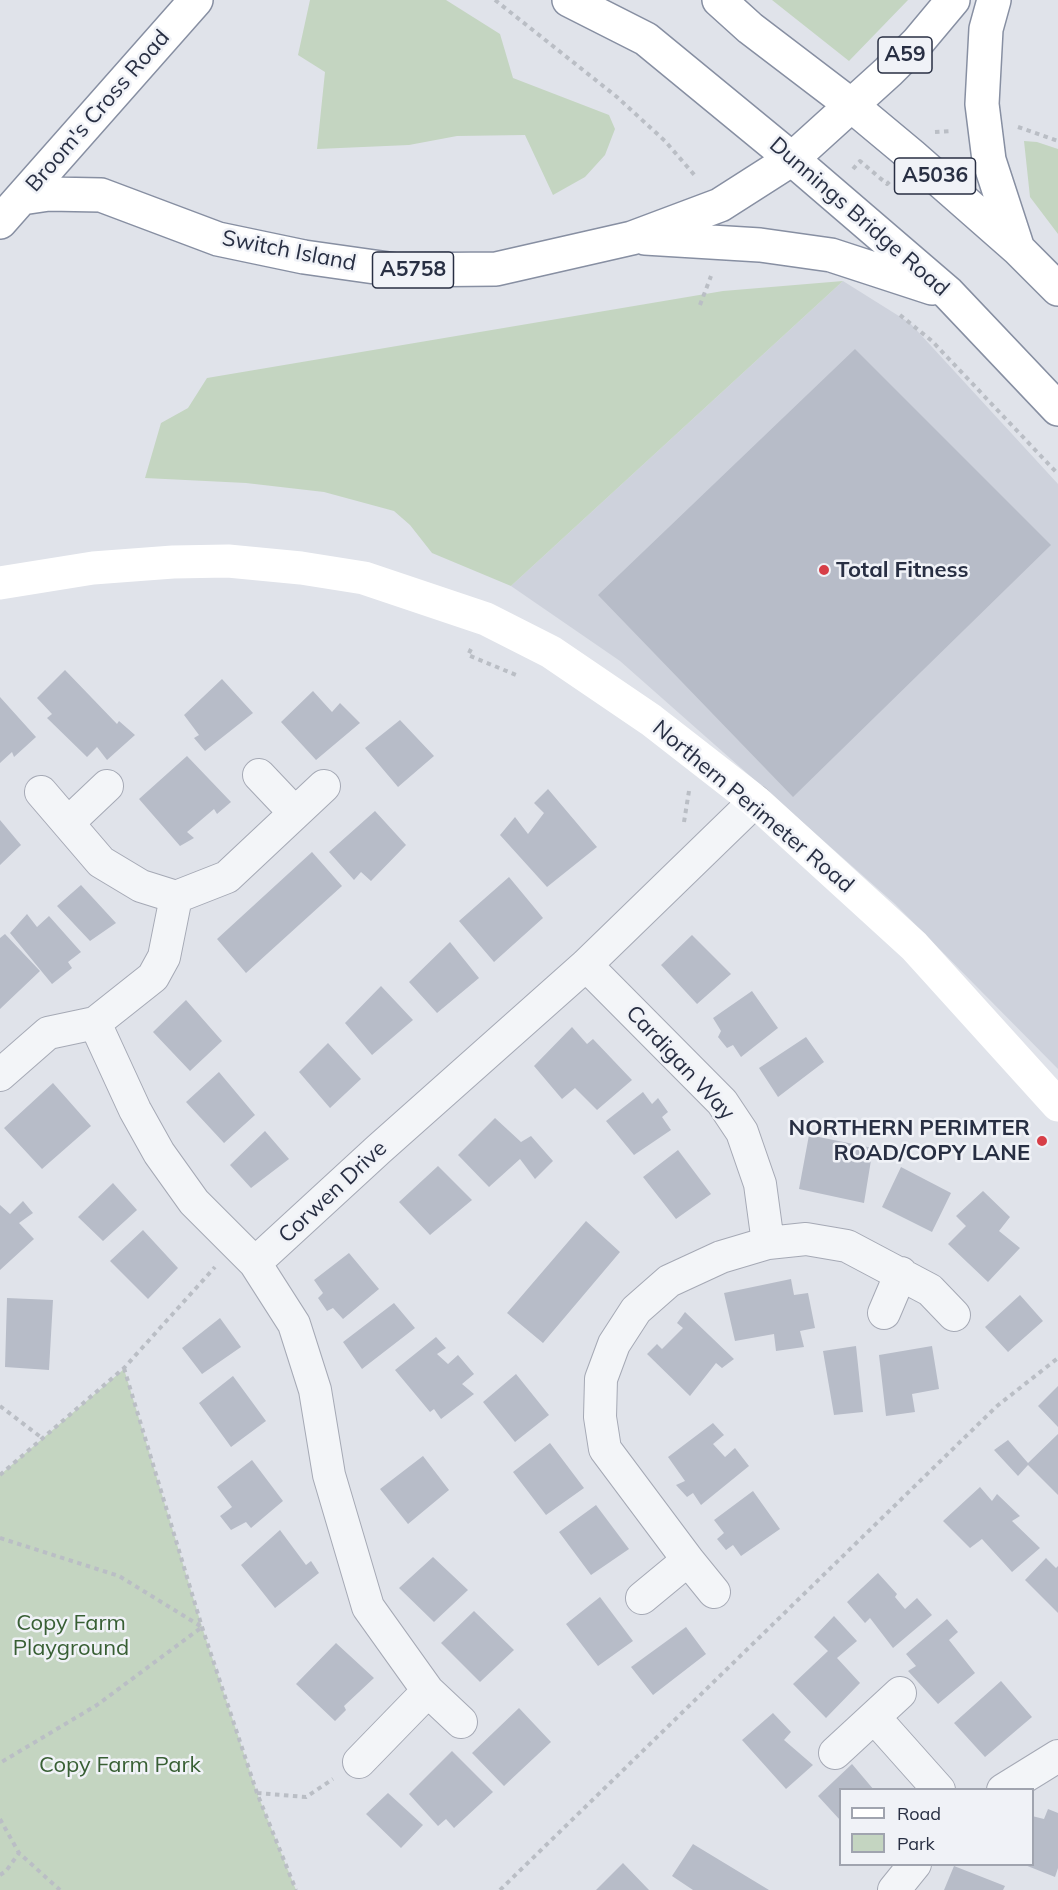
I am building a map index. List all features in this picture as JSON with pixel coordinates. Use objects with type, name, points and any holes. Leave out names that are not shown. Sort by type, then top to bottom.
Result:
[{"type":"main road","name":"Broom's Cross Road","points":[[0,222],[196,0]]},
{"type":"main road","points":[[569,0],[646,39]]},
{"type":"main road","points":[[616,0],[646,39]]},
{"type":"main road","name":"A5036","points":[[719,0],[750,28],[851,105],[911,155],[1018,249],[1058,289]]},
{"type":"main road","name":"A59","points":[[851,105],[917,43],[953,0]]},
{"type":"main road","points":[[994,0],[986,29],[982,104],[998,125],[989,159],[1018,249]]},
{"type":"main road","name":"Dunnings Bridge Road","points":[[646,39],[792,159],[948,293],[1058,409]]},
{"type":"main road","name":"Switch Island","points":[[22,198],[50,194],[101,195],[218,239],[304,257],[396,270],[496,269],[632,238],[720,205],[792,159],[851,105]]},
{"type":"main road","name":"A5758","points":[[632,238],[760,245],[831,255],[948,293]]},
{"type":"main road","name":"Northern Perimeter Road","points":[[0,583],[93,568],[173,562],[228,561],[301,568],[364,578],[486,619],[551,652],[651,720],[755,801],[914,946],[1058,1105]]},
{"type":"street","points":[[259,775],[295,813]]},
{"type":"street","points":[[69,822],[107,786]]},
{"type":"street","points":[[42,792],[101,861],[141,886],[176,897],[228,877],[324,786]]},
{"type":"street","name":"Corwen Drive","points":[[246,1254],[379,1149],[586,965],[755,801]]},
{"type":"street","points":[[0,1075],[48,1033],[95,1023],[153,976],[164,957],[176,897]]},
{"type":"street","name":"Cardigan Way","points":[[586,965],[722,1102],[742,1132],[759,1184],[768,1243]]},
{"type":"street","points":[[95,1023],[135,1110],[159,1153],[194,1202],[246,1254],[294,1324],[315,1390],[329,1475],[368,1607],[428,1691],[461,1722]]},
{"type":"street","points":[[714,1592],[605,1449],[600,1417],[601,1379],[614,1344],[636,1310],[669,1281],[721,1257],[768,1243],[806,1239],[847,1246],[930,1290],[954,1315]]},
{"type":"street","points":[[884,1314],[901,1274]]},
{"type":"street","points":[[642,1598],[688,1560]]},
{"type":"street","points":[[359,1762],[428,1691]]},
{"type":"street","points":[[835,1753],[900,1693]]},
{"type":"street","points":[[874,1717],[937,1788]]},
{"type":"street","points":[[1006,1788],[1058,1756]]},
{"type":"street","points":[[894,1890],[913,1866]]},
{"type":"path","points":[[832,195],[860,161],[887,184],[930,133],[998,125],[1058,141]]},
{"type":"path","points":[[700,305],[711,276],[721,273]]},
{"type":"path","points":[[0,1474],[124,1368],[246,1254]]},
{"type":"path","points":[[500,1890],[998,1406],[1058,1358]]},
{"type":"path","points":[[124,1368],[202,1627],[257,1794],[296,1890]]},
{"type":"path","points":[[0,1406],[42,1438]]},
{"type":"path","points":[[0,1539],[119,1576],[202,1627]]},
{"type":"path","points":[[0,1763],[97,1705],[202,1627]]},
{"type":"path","points":[[257,1794],[306,1797],[359,1762]]},
{"type":"path","points":[[0,1819],[19,1853],[60,1890]]},
{"type":"path","points":[[0,1875],[19,1853]]},
{"type":"shaded area","points":[[843,281],[910,323],[1058,484],[1058,1069],[895,904],[620,661],[511,586]]},
{"type":"green space","points":[[310,0],[446,0],[500,34],[513,78],[609,115],[615,129],[605,155],[585,177],[553,195],[525,135],[457,136],[409,145],[317,149],[325,72],[298,55]]},
{"type":"green space","points":[[772,0],[908,0],[849,61]]},
{"type":"green space","points":[[1024,141],[1037,142],[1058,149],[1058,234],[1030,197]]},
{"type":"green space","points":[[843,281],[511,586],[432,553],[410,525],[394,511],[324,492],[246,483],[145,478],[161,423],[188,408],[207,378],[723,291]]},
{"type":"green space","name":"Copy Farm Park","points":[[124,1369],[202,1627],[257,1793],[296,1890],[0,1890],[0,1475]]},
{"type":"building","name":"Total Fitness","points":[[855,349],[1051,545],[793,797],[598,595]]},
{"type":"building","points":[[65,670],[117,724],[119,721],[135,735],[107,760],[97,747],[87,757],[47,718],[52,714],[37,698]]},
{"type":"building","points":[[222,679],[253,713],[205,751],[194,738],[199,735],[184,715]]},
{"type":"building","points":[[313,691],[332,712],[340,703],[360,723],[316,760],[281,722]]},
{"type":"building","points":[[0,697],[36,737],[14,757],[12,752],[0,763]]},
{"type":"building","points":[[400,720],[434,756],[398,787],[365,748]]},
{"type":"building","points":[[187,756],[231,802],[217,814],[214,809],[187,832],[194,838],[180,846],[139,799]]},
{"type":"building","points":[[548,789],[597,847],[547,887],[500,835],[515,817],[528,834],[544,813],[534,803]]},
{"type":"building","points":[[375,811],[406,845],[371,881],[361,872],[354,880],[329,852]]},
{"type":"building","points":[[0,820],[21,845],[0,865]]},
{"type":"building","points":[[312,852],[342,886],[246,973],[217,939]]},
{"type":"building","points":[[509,877],[543,918],[494,962],[459,921]]},
{"type":"building","points":[[81,885],[116,923],[90,941],[57,906]]},
{"type":"building","points":[[27,914],[37,927],[49,916],[81,952],[68,962],[72,968],[52,984],[10,933]]},
{"type":"building","points":[[5,934],[40,971],[0,1009],[0,938]]},
{"type":"building","points":[[692,935],[731,974],[697,1004],[661,965]]},
{"type":"building","points":[[450,942],[479,978],[437,1013],[409,982]]},
{"type":"building","points":[[381,986],[413,1020],[372,1055],[345,1023]]},
{"type":"building","points":[[752,991],[778,1028],[741,1057],[733,1045],[727,1048],[718,1037],[721,1031],[713,1018]]},
{"type":"building","points":[[186,1000],[222,1041],[190,1071],[153,1032]]},
{"type":"building","points":[[572,1027],[587,1044],[593,1039],[632,1080],[597,1110],[575,1088],[562,1099],[534,1066]]},
{"type":"building","points":[[806,1037],[824,1062],[778,1097],[759,1068]]},
{"type":"building","points":[[328,1043],[361,1079],[330,1108],[299,1072]]},
{"type":"building","points":[[219,1072],[255,1115],[224,1143],[186,1102]]},
{"type":"building","points":[[53,1083],[91,1126],[42,1169],[4,1128]]},
{"type":"building","points":[[643,1092],[652,1104],[658,1098],[668,1112],[662,1117],[671,1130],[634,1155],[606,1121]]},
{"type":"building","points":[[495,1118],[521,1142],[531,1136],[553,1161],[535,1179],[520,1159],[489,1187],[458,1155]]},
{"type":"building","points":[[265,1131],[289,1159],[251,1188],[230,1165]]},
{"type":"building","points":[[809,1135],[873,1148],[864,1203],[799,1189]]},
{"type":"building","points":[[678,1150],[711,1194],[676,1219],[643,1177]]},
{"type":"building","points":[[438,1166],[472,1200],[430,1235],[399,1202]]},
{"type":"building","points":[[901,1167],[951,1193],[932,1232],[882,1207]]},
{"type":"building","points":[[113,1183],[137,1210],[103,1241],[78,1217]]},
{"type":"building","points":[[983,1191],[1010,1217],[999,1231],[1020,1248],[988,1282],[948,1244],[966,1226],[956,1216]]},
{"type":"building","points":[[23,1201],[33,1213],[19,1223],[34,1239],[0,1270],[0,1205],[10,1214]]},
{"type":"building","points":[[586,1221],[620,1252],[543,1343],[507,1313]]},
{"type":"building","points":[[143,1230],[178,1268],[148,1299],[110,1261]]},
{"type":"building","points":[[349,1253],[379,1289],[343,1319],[333,1308],[327,1311],[318,1298],[323,1293],[314,1280]]},
{"type":"building","points":[[791,1279],[794,1295],[808,1293],[815,1328],[800,1331],[804,1347],[776,1351],[774,1334],[735,1341],[724,1293]]},
{"type":"building","points":[[1020,1295],[1043,1321],[1008,1352],[985,1327]]},
{"type":"building","points":[[7,1298],[53,1300],[49,1370],[5,1367]]},
{"type":"building","points":[[394,1303],[415,1328],[362,1369],[343,1342]]},
{"type":"building","points":[[685,1312],[734,1359],[722,1368],[716,1363],[690,1396],[647,1354],[657,1344],[662,1349],[683,1328],[677,1323]]},
{"type":"building","points":[[220,1318],[241,1347],[202,1374],[182,1348]]},
{"type":"building","points":[[436,1337],[446,1348],[437,1354],[448,1364],[458,1355],[474,1374],[462,1384],[474,1394],[441,1419],[434,1409],[430,1412],[395,1370]]},
{"type":"building","points":[[856,1346],[863,1412],[834,1415],[823,1351]]},
{"type":"building","points":[[932,1346],[939,1389],[912,1394],[915,1412],[886,1416],[879,1355]]},
{"type":"building","points":[[516,1374],[549,1415],[515,1442],[483,1402]]},
{"type":"building","points":[[233,1376],[266,1421],[231,1447],[199,1403]]},
{"type":"building","points":[[1058,1386],[1058,1427],[1038,1406]]},
{"type":"building","points":[[713,1423],[724,1435],[713,1444],[725,1457],[735,1448],[749,1466],[701,1505],[693,1493],[687,1497],[676,1485],[685,1481],[668,1457]]},
{"type":"building","points":[[1058,1434],[1058,1495],[1028,1465],[1018,1476],[994,1450],[1008,1440],[1028,1463]]},
{"type":"building","points":[[550,1443],[584,1488],[546,1515],[513,1472]]},
{"type":"building","points":[[423,1456],[449,1490],[408,1524],[380,1489]]},
{"type":"building","points":[[252,1460],[283,1501],[251,1528],[246,1522],[231,1530],[220,1516],[232,1507],[217,1487]]},
{"type":"building","points":[[980,1487],[992,1501],[997,1494],[1020,1516],[1012,1521],[1040,1548],[1012,1572],[982,1539],[970,1548],[943,1521]]},
{"type":"building","points":[[753,1491],[780,1529],[741,1556],[733,1545],[726,1550],[717,1539],[724,1533],[714,1520]]},
{"type":"building","points":[[596,1505],[629,1549],[591,1575],[559,1532]]},
{"type":"building","points":[[280,1530],[306,1565],[311,1561],[319,1573],[275,1608],[241,1565]]},
{"type":"building","points":[[433,1557],[468,1590],[434,1622],[399,1588]]},
{"type":"building","points":[[1046,1558],[1056,1568],[1058,1566],[1058,1613],[1025,1580]]},
{"type":"building","points":[[878,1573],[897,1594],[895,1597],[905,1609],[917,1598],[932,1615],[893,1648],[870,1618],[865,1623],[847,1602]]},
{"type":"building","points":[[600,1597],[633,1641],[598,1666],[566,1624]]},
{"type":"building","points":[[474,1611],[514,1650],[480,1682],[441,1643]]},
{"type":"building","points":[[834,1616],[857,1641],[837,1658],[860,1683],[826,1718],[793,1684],[828,1651],[814,1637]]},
{"type":"building","points":[[947,1619],[958,1632],[949,1640],[975,1673],[938,1704],[908,1671],[916,1666],[906,1654]]},
{"type":"building","points":[[686,1627],[706,1654],[653,1695],[631,1667]]},
{"type":"building","points":[[336,1643],[374,1678],[344,1706],[346,1710],[335,1721],[296,1684]]},
{"type":"building","points":[[1001,1681],[1032,1717],[985,1757],[954,1723]]},
{"type":"building","points":[[519,1708],[551,1742],[504,1786],[472,1753]]},
{"type":"building","points":[[773,1713],[791,1732],[784,1740],[813,1765],[786,1789],[742,1740]]},
{"type":"building","points":[[452,1751],[493,1792],[454,1828],[446,1819],[438,1826],[409,1794]]},
{"type":"building","points":[[852,1764],[872,1788],[839,1788],[839,1819],[818,1796]]},
{"type":"building","points":[[388,1793],[423,1825],[401,1848],[366,1814]]},
{"type":"building","points":[[1048,1809],[1058,1813],[1058,1868],[1055,1877],[1028,1866],[1034,1866],[1034,1816],[1044,1819]]},
{"type":"building","points":[[693,1844],[769,1890],[693,1890],[672,1876]]},
{"type":"building","points":[[623,1863],[649,1890],[596,1890]]},
{"type":"building","points":[[954,1866],[1005,1886],[1003,1890],[944,1890]]},
{"type":"place","name":"Total Fitness","points":[[824,570]]},
{"type":"place","name":"NORTHERN PERIMTER ROAD/COPY LANE","points":[[1042,1141]]},
{"type":"park label","name":"Copy Farm Playground","points":[[71,1636]]}]
